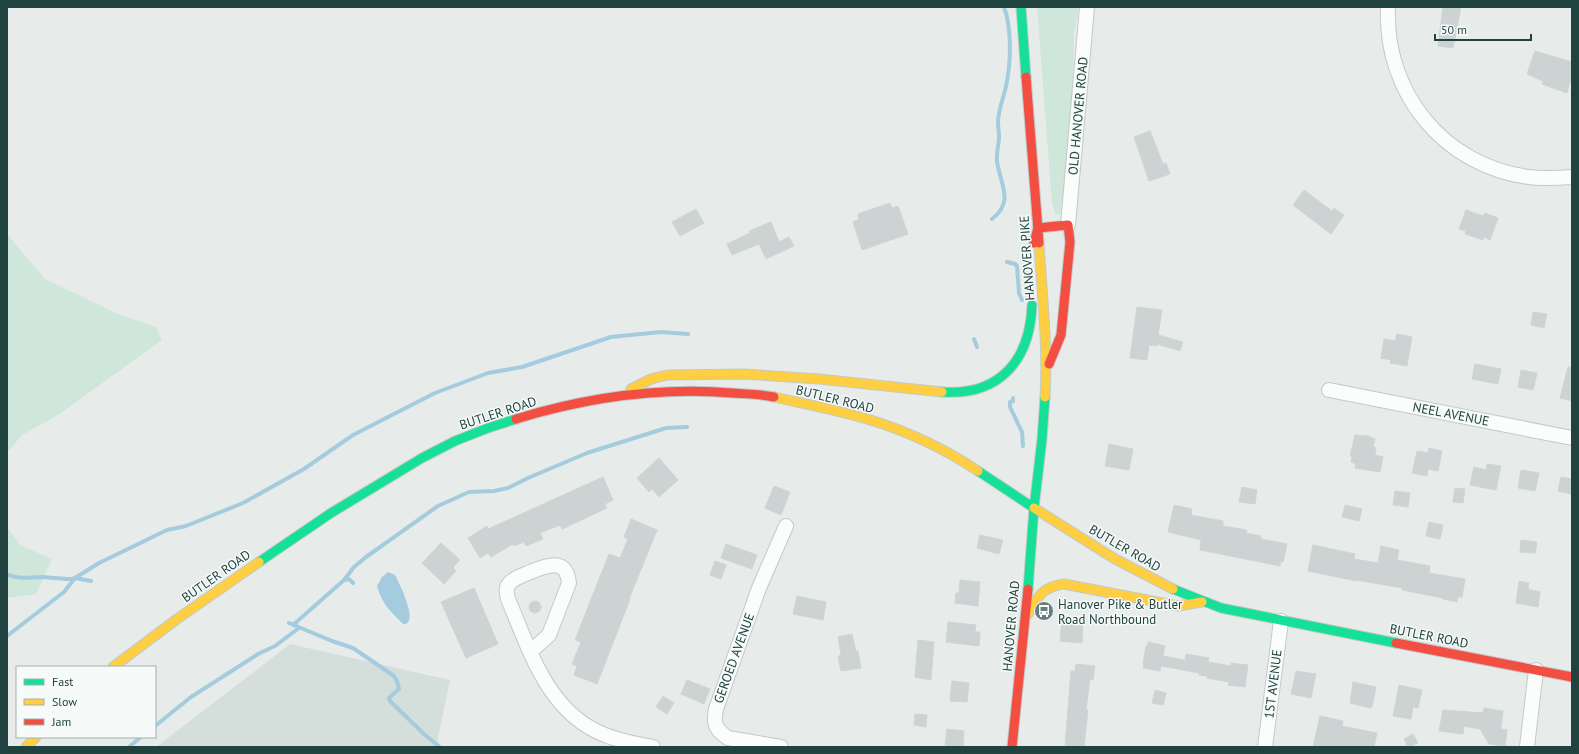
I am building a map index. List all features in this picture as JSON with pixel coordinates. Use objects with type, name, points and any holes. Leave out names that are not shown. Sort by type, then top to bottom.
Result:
[{"type":"main road","name":"HANOVER PIKE","points":[[1021,7],[1038,228],[1046,372],[1042,439],[1034,508]]},
{"type":"main road","points":[[1031,265],[1031,251],[1038,228],[1068,225],[1070,242],[1061,335],[1046,372]]},
{"type":"main road","points":[[613,397],[658,376],[718,373],[823,379],[946,391],[974,390],[989,385],[1002,377],[1019,358],[1031,330],[1032,293]]},
{"type":"main road","name":"BUTLER ROAD","points":[[115,666],[177,619],[330,513],[422,458],[455,441],[488,428],[553,408],[613,397],[658,392],[711,391],[765,395],[867,419],[919,439],[966,463],[1115,559],[1183,594],[1202,602],[1281,622],[1572,677]]},
{"type":"main road","name":"HANOVER ROAD","points":[[1012,747],[1026,617],[1034,508]]},
{"type":"main road","points":[[1026,617],[1043,590],[1048,587],[1064,584],[1178,606],[1202,602]]},
{"type":"main road","points":[[26,747],[35,738]]},
{"type":"street","name":"OLD HANOVER ROAD","points":[[1068,225],[1087,7]]},
{"type":"street","points":[[1388,7],[1388,35],[1398,73],[1414,106],[1439,135],[1460,152],[1489,167],[1529,177],[1572,177]]},
{"type":"street","name":"NEEL AVENUE","points":[[1329,390],[1572,438]]},
{"type":"street","name":"GEROED AVENUE","points":[[781,747],[728,738],[720,733],[714,720],[716,709],[759,588],[786,526]]},
{"type":"street","points":[[530,652],[549,635],[569,583],[568,576],[564,570],[555,565],[547,565],[514,579],[508,584],[506,591],[530,652],[548,688],[570,714],[588,727],[604,735],[625,742],[653,747]]},
{"type":"street","name":"1ST AVENUE","points":[[1266,747],[1281,622]]},
{"type":"street","points":[[1527,747],[1536,670]]},
{"type":"shaded area","points":[[290,644],[450,680],[436,747],[156,747]]},
{"type":"green space","points":[[1037,7],[1079,7],[1074,33],[1073,84],[1063,201],[1060,215],[1055,213],[1052,203]]},
{"type":"green space","points":[[7,234],[45,279],[118,314],[156,327],[162,340],[58,415],[22,435],[7,453]]},
{"type":"green space","points":[[7,527],[20,545],[52,559],[36,594],[7,598]]},
{"type":"water","points":[[388,572],[395,575],[406,599],[410,619],[406,624],[403,624],[390,611],[379,592],[377,586],[382,577]]},
{"type":"building","points":[[1443,7],[1461,7],[1453,48],[1438,46]]},
{"type":"building","points":[[1535,51],[1572,62],[1572,81],[1570,81],[1567,93],[1542,84],[1543,81],[1527,74]]},
{"type":"building","points":[[1150,131],[1163,164],[1166,163],[1170,174],[1149,181],[1134,137]]},
{"type":"building","points":[[1304,190],[1332,211],[1334,208],[1344,215],[1331,234],[1293,205]]},
{"type":"building","points":[[890,203],[892,208],[898,206],[908,234],[862,250],[853,222],[859,219],[858,214]]},
{"type":"building","points":[[696,209],[704,223],[680,236],[672,222]]},
{"type":"building","points":[[1466,210],[1483,216],[1485,213],[1498,218],[1490,240],[1484,237],[1483,240],[1465,234],[1466,231],[1459,229]]},
{"type":"building","points":[[771,222],[779,242],[789,237],[794,246],[766,259],[759,244],[732,255],[727,244],[750,233],[749,231]]},
{"type":"building","points":[[1137,307],[1162,310],[1158,335],[1183,342],[1180,351],[1157,344],[1157,346],[1149,345],[1147,360],[1130,358]]},
{"type":"building","points":[[1533,312],[1547,314],[1544,328],[1531,325]]},
{"type":"building","points":[[1397,334],[1412,337],[1407,366],[1390,363],[1391,360],[1381,358],[1384,339],[1395,341]]},
{"type":"building","points":[[1475,364],[1501,369],[1498,384],[1472,379]]},
{"type":"building","points":[[1568,367],[1572,367],[1572,401],[1560,398]]},
{"type":"building","points":[[1521,370],[1537,373],[1533,390],[1518,387]]},
{"type":"building","points":[[1355,435],[1368,436],[1375,439],[1373,447],[1376,448],[1375,455],[1383,457],[1380,472],[1355,468],[1356,464],[1351,462],[1352,456],[1350,456]]},
{"type":"building","points":[[1109,444],[1133,449],[1129,470],[1105,466]]},
{"type":"building","points":[[1429,448],[1442,451],[1438,471],[1428,469],[1427,476],[1412,473],[1417,451],[1428,453]]},
{"type":"building","points":[[659,458],[678,480],[659,497],[652,489],[649,492],[637,478]]},
{"type":"building","points":[[1487,464],[1501,466],[1496,490],[1470,485],[1474,467],[1486,470]]},
{"type":"building","points":[[1521,470],[1539,473],[1535,491],[1518,488]]},
{"type":"building","points":[[603,477],[613,500],[605,504],[607,508],[562,529],[560,525],[540,533],[543,539],[526,546],[524,542],[514,546],[513,544],[491,557],[488,553],[480,558],[468,538],[487,526],[488,529]]},
{"type":"building","points":[[1561,477],[1572,479],[1572,494],[1558,491]]},
{"type":"building","points":[[774,486],[790,492],[781,515],[765,508]]},
{"type":"building","points":[[1242,487],[1257,490],[1255,504],[1239,502]]},
{"type":"building","points":[[1455,488],[1465,489],[1463,503],[1453,502]]},
{"type":"building","points":[[1395,491],[1410,493],[1408,507],[1393,505]]},
{"type":"building","points":[[1174,505],[1192,509],[1191,515],[1223,521],[1223,526],[1247,530],[1246,533],[1261,536],[1261,539],[1287,544],[1283,562],[1281,561],[1280,566],[1200,550],[1201,540],[1168,532]]},
{"type":"building","points":[[1345,505],[1362,509],[1359,521],[1342,517]]},
{"type":"building","points":[[631,519],[657,530],[597,684],[574,675],[577,666],[572,664],[581,642],[575,640],[609,554],[620,558],[628,539],[624,537]]},
{"type":"building","points":[[1429,522],[1443,525],[1440,539],[1426,536]]},
{"type":"building","points":[[980,535],[1003,540],[999,554],[977,548]]},
{"type":"building","points":[[1521,540],[1537,542],[1535,553],[1520,552]]},
{"type":"building","points":[[441,543],[460,560],[453,567],[456,571],[444,584],[422,563]]},
{"type":"building","points":[[726,544],[757,555],[752,569],[721,558]]},
{"type":"building","points":[[1313,545],[1355,554],[1354,559],[1378,563],[1381,546],[1399,550],[1397,560],[1430,566],[1429,573],[1465,579],[1462,597],[1458,597],[1457,602],[1402,590],[1402,588],[1308,571]]},
{"type":"building","points":[[715,561],[726,565],[721,579],[710,575]]},
{"type":"building","points":[[960,580],[980,582],[978,606],[955,603],[956,593],[959,593]]},
{"type":"building","points":[[1519,581],[1529,583],[1528,589],[1540,592],[1538,607],[1516,603]]},
{"type":"building","points":[[474,588],[498,644],[466,658],[441,602]]},
{"type":"building","points":[[797,596],[826,602],[823,620],[793,614]]},
{"type":"building","points":[[535,601],[539,603],[541,607],[539,611],[535,613],[531,611],[529,607],[531,603]]},
{"type":"building","points":[[1062,619],[1083,620],[1082,643],[1060,641]]},
{"type":"building","points":[[948,622],[976,625],[975,632],[980,632],[979,646],[946,642]]},
{"type":"building","points":[[852,634],[856,652],[858,651],[861,668],[841,671],[838,656],[841,655],[838,637]]},
{"type":"building","points":[[918,640],[934,642],[931,680],[915,677]]},
{"type":"building","points":[[1148,642],[1165,646],[1163,656],[1185,660],[1186,654],[1209,658],[1208,662],[1231,666],[1231,663],[1248,665],[1245,687],[1228,685],[1229,682],[1207,678],[1207,676],[1199,675],[1199,673],[1161,666],[1160,671],[1143,668],[1146,646],[1147,647]]},
{"type":"building","points":[[1076,664],[1095,666],[1093,680],[1090,679],[1086,710],[1088,710],[1084,747],[1065,747],[1071,671],[1075,671]]},
{"type":"building","points":[[1296,671],[1316,674],[1311,698],[1291,694]]},
{"type":"building","points":[[687,680],[710,689],[704,704],[681,694]]},
{"type":"building","points":[[952,681],[969,683],[967,702],[950,701]]},
{"type":"building","points":[[1353,682],[1376,687],[1372,707],[1370,708],[1350,703]]},
{"type":"building","points":[[1399,685],[1422,690],[1418,708],[1413,707],[1411,719],[1393,716]]},
{"type":"building","points":[[1155,690],[1166,693],[1163,705],[1152,703]]},
{"type":"building","points":[[663,696],[674,703],[667,714],[656,707]]},
{"type":"building","points":[[1484,708],[1503,711],[1501,729],[1507,730],[1505,746],[1489,744],[1480,729],[1464,726],[1463,734],[1439,731],[1443,710],[1483,713]]},
{"type":"building","points":[[915,714],[927,715],[926,727],[914,725]]},
{"type":"building","points":[[1320,716],[1343,721],[1342,726],[1377,733],[1374,747],[1313,747]]},
{"type":"building","points":[[947,729],[964,731],[963,747],[945,746]]},
{"type":"building","points":[[1413,734],[1418,743],[1408,747],[1404,739]]},
{"type":"waterway","points":[[992,219],[1003,206],[1004,199],[1003,185],[997,158],[999,137],[998,117],[1008,77],[1010,57],[1007,16],[1004,7]]},
{"type":"waterway","points":[[1007,262],[1017,266],[1019,293],[1022,300]]},
{"type":"waterway","points":[[7,636],[64,592],[75,578],[99,563],[167,530],[186,526],[243,503],[304,469],[353,435],[435,393],[488,373],[522,367],[611,337],[661,332],[688,334]]},
{"type":"waterway","points":[[974,339],[977,347]]},
{"type":"waterway","points":[[1013,398],[1013,401],[1010,402],[1010,407],[1022,432],[1023,446]]},
{"type":"waterway","points":[[293,625],[344,580],[354,567],[366,557],[438,506],[469,492],[494,491],[508,488],[587,453],[666,428],[687,427]]},
{"type":"waterway","points":[[7,576],[9,575],[22,578],[75,578],[91,581]]},
{"type":"waterway","points":[[344,580],[349,579],[353,583]]},
{"type":"waterway","points":[[289,623],[353,648],[394,676],[399,689],[389,698],[390,701],[425,735],[440,747]]},
{"type":"waterway","points":[[156,725],[191,697],[258,654],[275,646],[299,628]]},
{"type":"waterway","points":[[129,747],[140,738]]},
{"type":"traffic: fast","points":[[1021,7],[1026,77]]},
{"type":"traffic: fast","points":[[942,392],[962,392],[980,388],[995,381],[1008,371],[1018,358],[1025,342],[1030,325],[1032,305]]},
{"type":"traffic: fast","points":[[978,471],[1034,508],[1045,397]]},
{"type":"traffic: fast","points":[[259,562],[331,513],[422,458],[455,441],[516,419]]},
{"type":"traffic: fast","points":[[1028,589],[1034,508]]},
{"type":"traffic: fast","points":[[1173,589],[1221,608],[1396,643]]},
{"type":"traffic: slow","points":[[1039,243],[1045,339],[1045,397]]},
{"type":"traffic: slow","points":[[631,389],[651,379],[667,375],[744,374],[819,379],[942,392]]},
{"type":"traffic: slow","points":[[774,397],[881,423],[910,434],[978,471]]},
{"type":"traffic: slow","points":[[1034,508],[1115,559],[1173,589]]},
{"type":"traffic: slow","points":[[114,666],[177,619],[259,562]]},
{"type":"traffic: slow","points":[[1028,614],[1042,593],[1050,587],[1064,584],[1178,606],[1202,602]]},
{"type":"traffic: slow","points":[[26,747],[35,738]]},
{"type":"traffic: jam","points":[[1026,77],[1039,243]]},
{"type":"traffic: jam","points":[[1034,243],[1038,228],[1068,225],[1070,242],[1061,335],[1049,364]]},
{"type":"traffic: jam","points":[[516,419],[569,405],[650,393],[705,392],[753,394],[774,397]]},
{"type":"traffic: jam","points":[[1012,747],[1028,589]]},
{"type":"traffic: jam","points":[[1396,643],[1572,677]]},
{"type":"place","name":"Hanover Pike & Butler Road Northbound","points":[[1044,611]]}]
